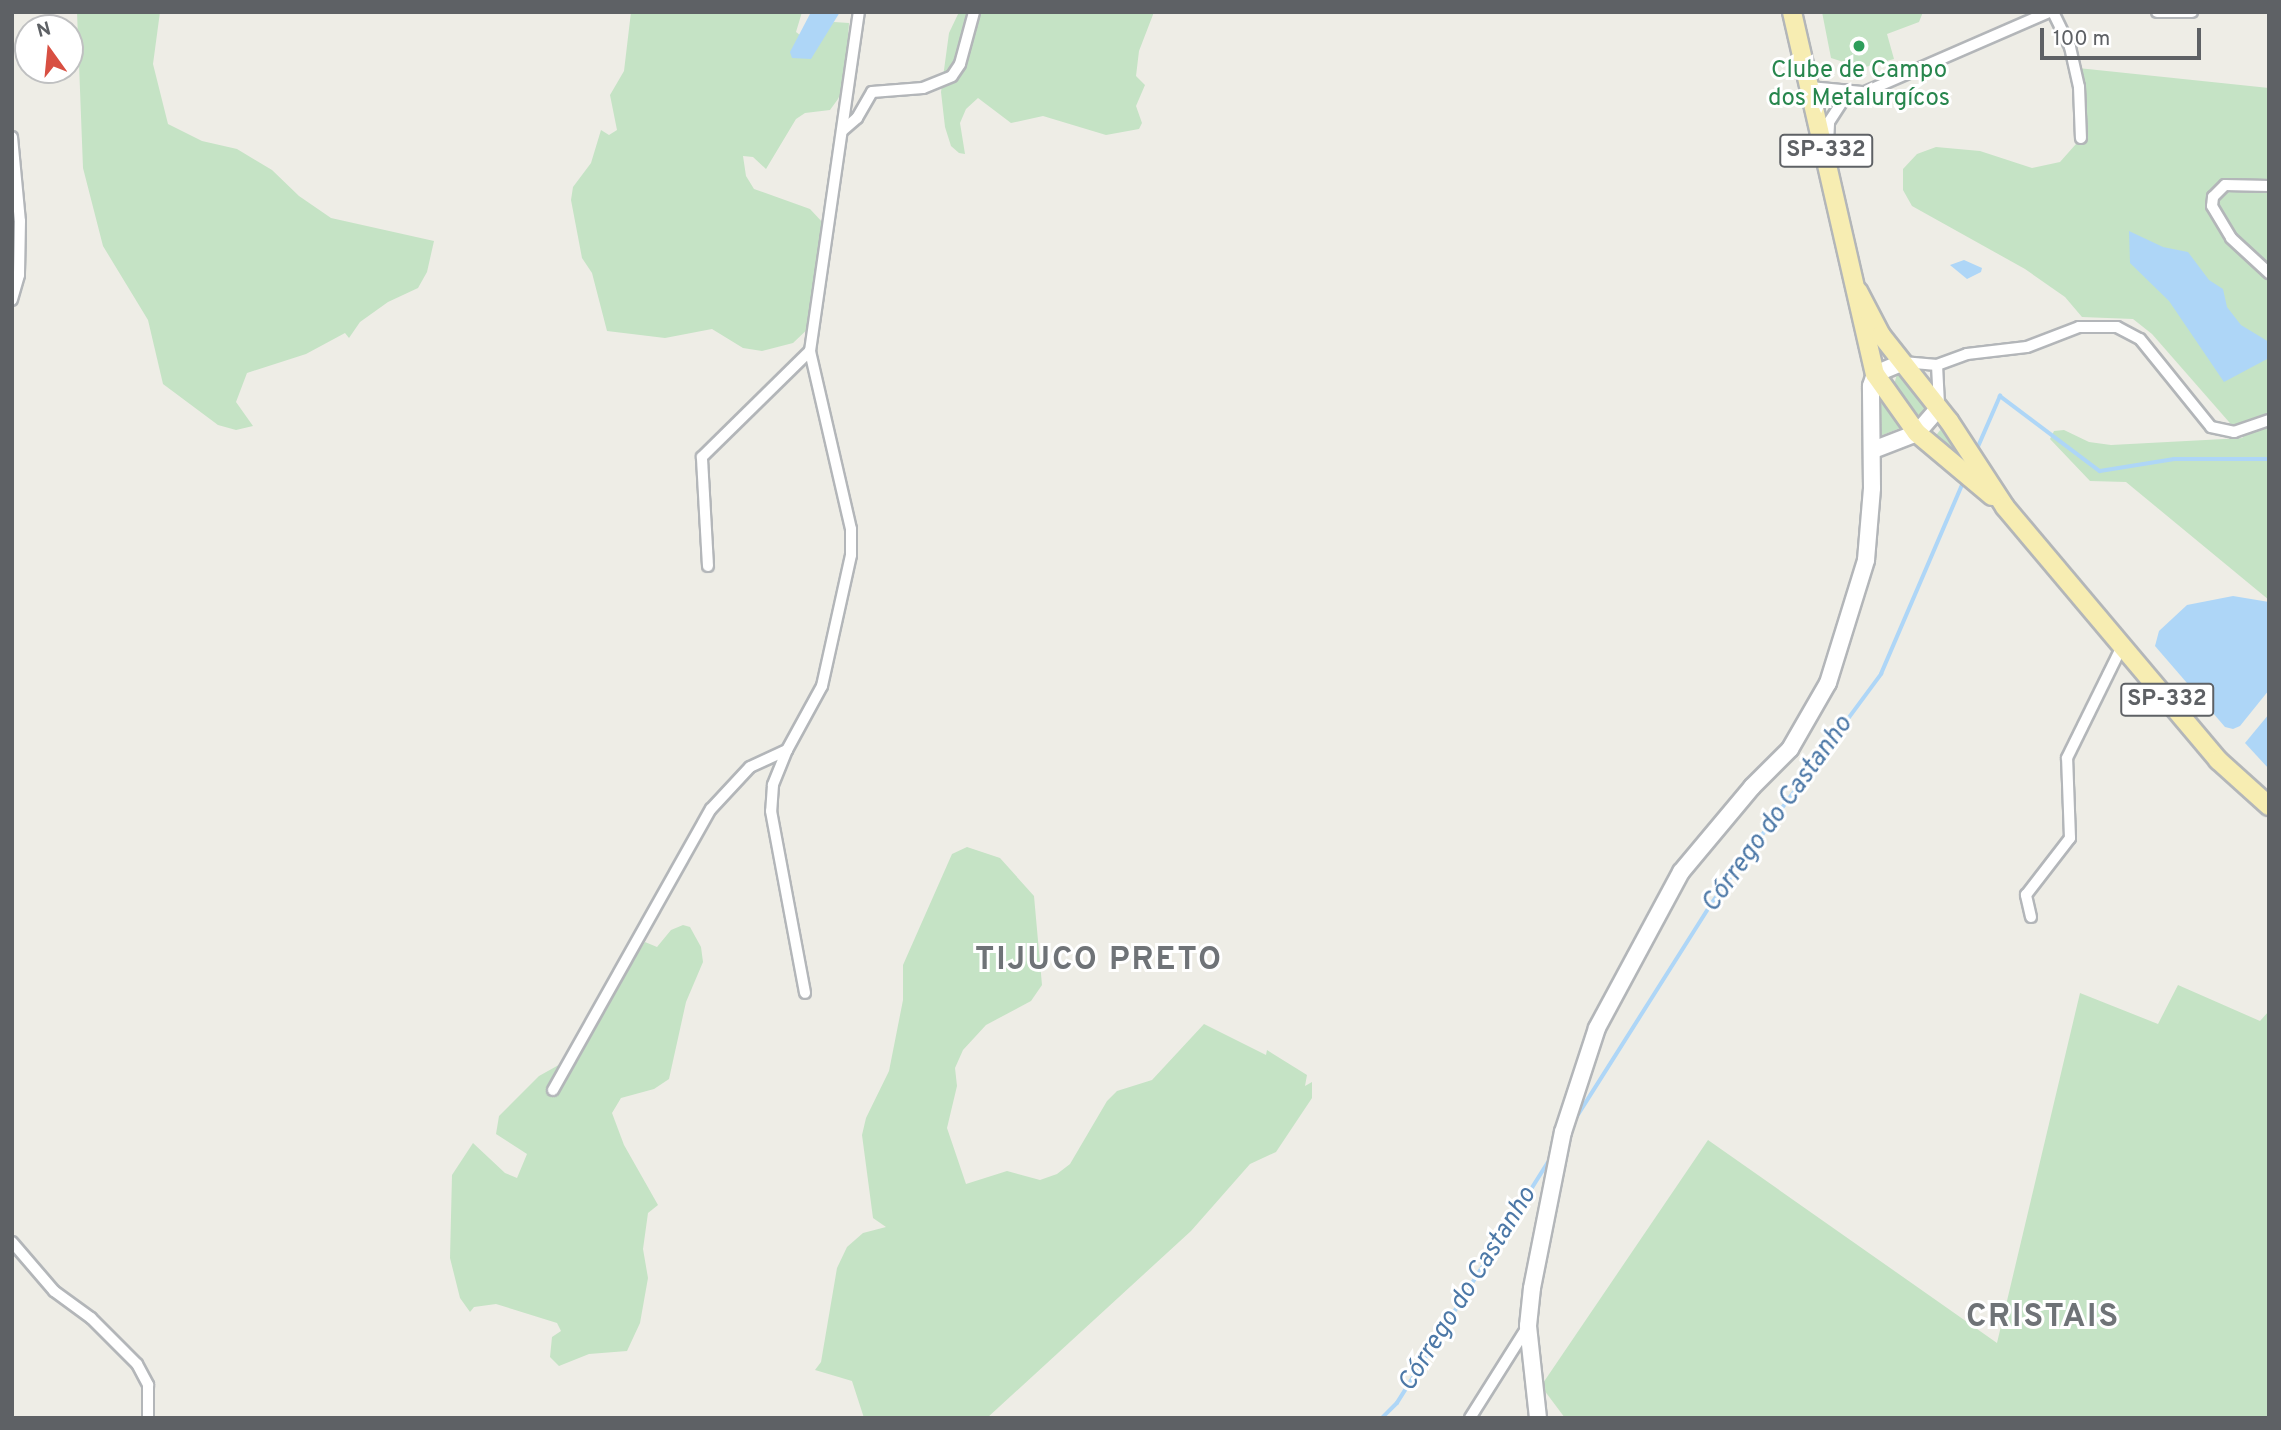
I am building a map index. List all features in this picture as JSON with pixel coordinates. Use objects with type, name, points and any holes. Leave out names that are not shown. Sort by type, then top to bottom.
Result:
[{"type":"main road","name":"SP-332","points":[[1792,12],[1830,168],[1875,374],[1917,433],[2005,507]]},
{"type":"main road","name":"SP-332","points":[[1858,291],[1881,335],[1939,408],[2005,507],[2243,787],[2269,806]]},
{"type":"main road","points":[[1538,1418],[1528,1326],[1563,1132],[1597,1028],[1681,872],[1752,787],[1790,749],[1828,682],[1866,560],[1875,374],[1903,362]]},
{"type":"main road","points":[[1873,450],[1917,433],[1939,408]]},
{"type":"street","points":[[805,993],[771,811],[773,785],[787,750],[822,686],[851,555],[851,530],[810,351],[859,12]]},
{"type":"street","points":[[842,131],[857,118],[872,92],[923,88],[953,76],[960,64],[974,12]]},
{"type":"street","points":[[1830,168],[1827,139],[1834,110],[1865,92],[2051,12],[2070,47],[2079,87],[2081,138]]},
{"type":"street","points":[[2157,12],[2192,12]]},
{"type":"street","points":[[1810,87],[1865,92]]},
{"type":"street","points":[[12,137],[20,221],[19,275],[12,300]]},
{"type":"street","points":[[2269,186],[2225,185],[2213,197],[2212,206],[2231,238],[2269,273]]},
{"type":"street","points":[[1903,362],[1937,365],[1967,354],[2027,347],[2079,327],[2118,327],[2140,339],[2211,427],[2234,432],[2269,420]]},
{"type":"street","points":[[708,566],[702,457],[810,351]]},
{"type":"street","points":[[1937,365],[1939,408]]},
{"type":"street","points":[[2031,916],[2026,895],[2070,838],[2067,758],[2122,646]]},
{"type":"street","points":[[552,1090],[711,809],[750,767],[787,750]]},
{"type":"street","points":[[12,1242],[54,1291],[91,1318],[137,1364],[148,1385],[148,1418]]},
{"type":"street","points":[[1470,1418],[1528,1326]]},
{"type":"green space","points":[[160,12],[153,64],[168,124],[202,141],[237,149],[272,170],[299,196],[331,218],[434,241],[427,272],[418,288],[388,302],[360,322],[349,338],[345,333],[306,354],[247,373],[236,402],[253,426],[236,430],[218,425],[163,384],[148,320],[103,246],[83,168],[80,84],[84,84],[84,14],[77,14]]},
{"type":"green space","points":[[631,12],[802,12],[796,32],[804,38],[834,22],[849,23],[845,83],[830,110],[805,113],[796,119],[766,169],[753,157],[743,156],[746,176],[754,189],[810,209],[824,224],[814,323],[793,343],[762,351],[743,348],[712,329],[665,338],[607,331],[592,273],[582,258],[571,200],[573,187],[591,163],[601,130],[609,135],[617,130],[610,95],[624,71]]},
{"type":"green space","points":[[959,12],[1154,12],[1139,51],[1136,76],[1145,85],[1136,106],[1142,123],[1139,129],[1106,135],[1043,116],[1011,123],[978,98],[966,109],[960,123],[965,154],[959,153],[951,146],[945,127],[941,92],[949,33]]},
{"type":"green space","name":"Clube de Campo dos Metalurgícos","points":[[1822,12],[1923,12],[1919,22],[1887,34],[1894,59],[1862,68],[1831,58]]},
{"type":"green space","points":[[2078,68],[2269,88],[2269,600],[2126,482],[2090,481],[2050,439],[2054,431],[2064,430],[2089,442],[2111,445],[2243,438],[2152,334],[2133,319],[2082,317],[2065,297],[2025,269],[1912,206],[1903,190],[1903,169],[1917,154],[1936,147],[1980,151],[2032,168],[2060,162],[2084,135]]},
{"type":"green space","points":[[1897,374],[1902,374],[1930,411],[1919,420],[1893,388]]},
{"type":"green space","points":[[1878,394],[1903,427],[1880,436],[1877,428]]},
{"type":"green space","points":[[1946,423],[1983,485],[1930,434],[1937,434]]},
{"type":"green space","points":[[967,847],[1000,858],[1034,896],[1042,985],[1031,1001],[986,1025],[963,1050],[955,1068],[957,1086],[947,1128],[966,1184],[1007,1171],[1040,1180],[1057,1174],[1070,1164],[1107,1101],[1117,1091],[1152,1080],[1204,1024],[1266,1055],[1267,1050],[1307,1075],[1305,1086],[1312,1082],[1312,1098],[1276,1152],[1250,1164],[1191,1231],[987,1418],[864,1418],[852,1381],[815,1370],[821,1362],[837,1268],[847,1247],[863,1233],[886,1227],[873,1218],[862,1135],[866,1118],[889,1071],[903,1000],[903,965],[952,854]]},
{"type":"green space","points":[[683,925],[690,927],[701,947],[703,962],[686,1002],[669,1079],[654,1089],[621,1098],[612,1113],[624,1145],[658,1205],[648,1213],[643,1249],[648,1278],[640,1323],[627,1351],[589,1354],[559,1366],[550,1357],[552,1337],[561,1331],[557,1323],[496,1304],[474,1307],[470,1312],[460,1298],[450,1258],[452,1175],[473,1143],[505,1173],[517,1178],[527,1154],[496,1134],[499,1116],[539,1076],[582,1052],[596,1016],[645,942],[657,947],[671,930]]},
{"type":"green space","points":[[2178,985],[2260,1021],[2269,1011],[2269,1418],[1565,1418],[1541,1386],[1708,1140],[1997,1343],[2080,993],[2158,1024]]},
{"type":"water","points":[[811,12],[840,12],[811,59],[792,58],[790,52]]},
{"type":"water","points":[[2129,231],[2163,247],[2188,252],[2209,280],[2223,289],[2227,307],[2241,325],[2269,342],[2269,358],[2224,382],[2169,301],[2130,263]]},
{"type":"water","points":[[1964,260],[1982,268],[1981,272],[1967,279],[1950,265]]},
{"type":"water","points":[[2233,596],[2269,602],[2269,690],[2240,726],[2233,729],[2225,727],[2155,646],[2159,631],[2187,605]]},
{"type":"water","points":[[2269,714],[2269,769],[2245,743]]},
{"type":"waterway","name":"Córrego do Castanho","points":[[1977,449],[2000,396],[2100,471],[2174,459],[2269,459]]},
{"type":"waterway","name":"Córrego do Castanho","points":[[1574,1121],[1711,904],[1881,674],[1963,483]]},
{"type":"waterway","name":"Córrego do Castanho","points":[[1382,1418],[1397,1403],[1550,1159]]},
{"type":"place","name":"Clube de Campo dos Metalurgícos","points":[[1859,46]]},
{"type":"district","name":"TIJUCO PRETO","points":[[1099,961]]},
{"type":"district","name":"CRISTAIS","points":[[2043,1318]]}]
